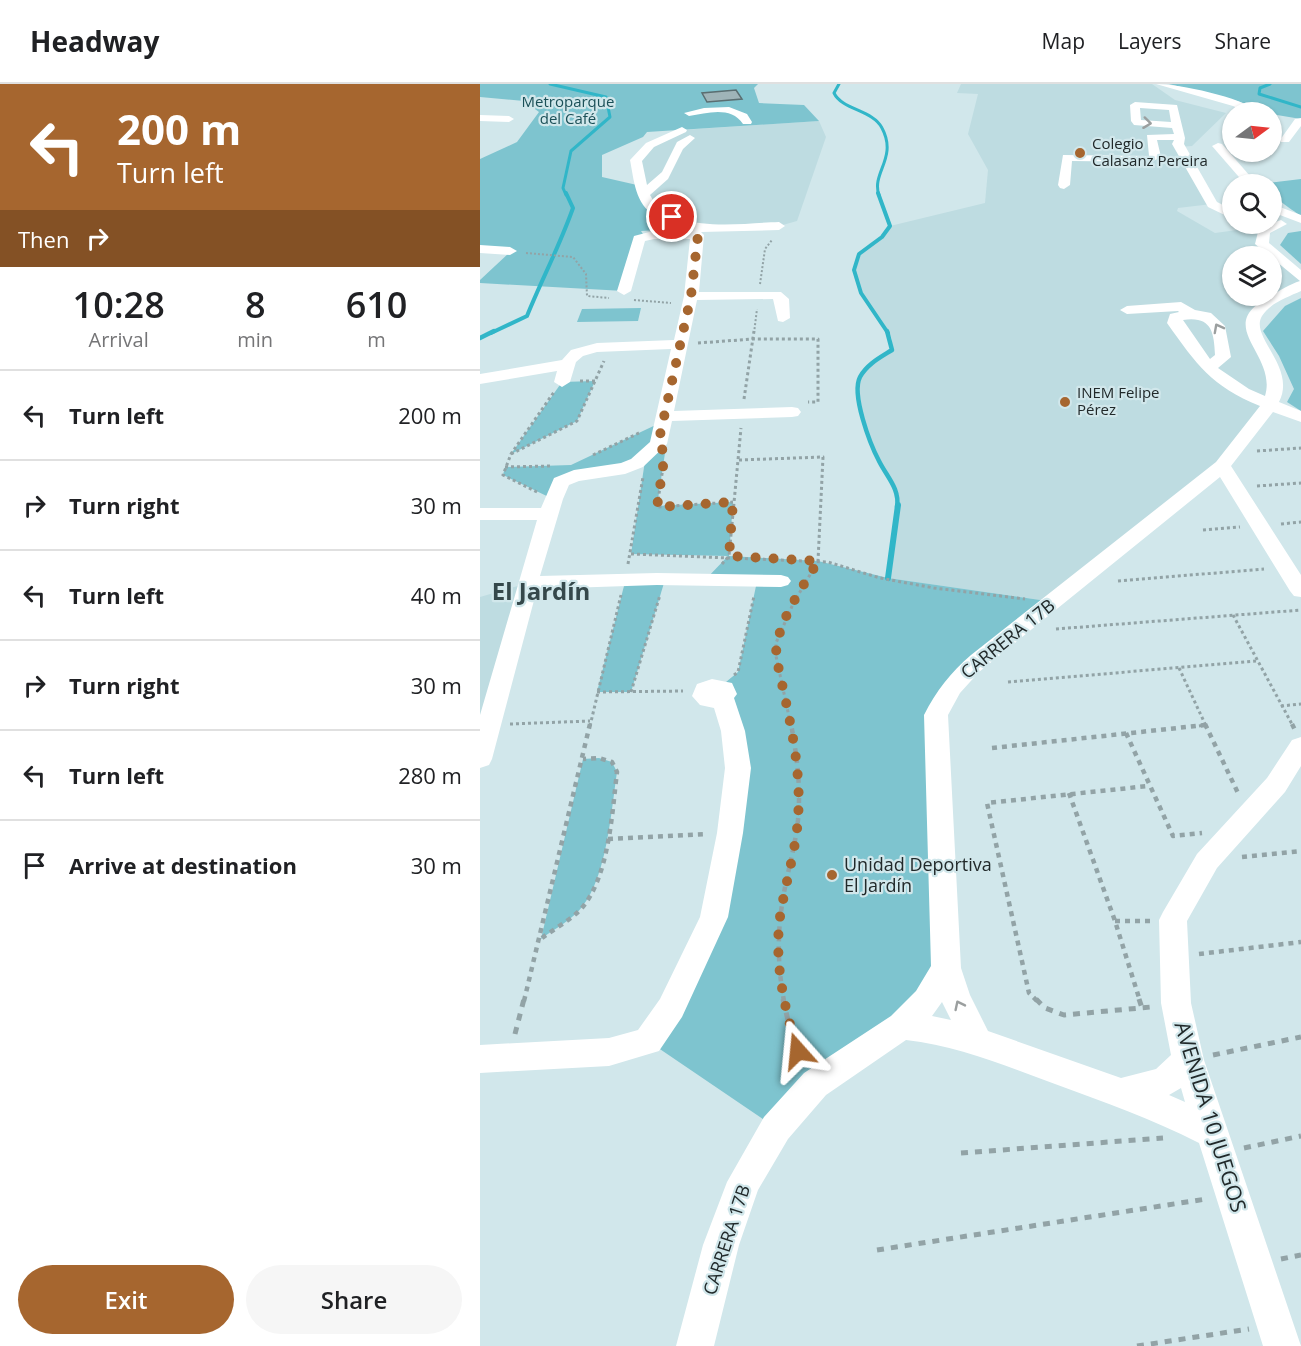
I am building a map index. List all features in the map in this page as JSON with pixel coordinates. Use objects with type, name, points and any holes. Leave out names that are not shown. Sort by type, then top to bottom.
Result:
[{"type":"street","points":[[1161,84],[1230,102]]},
{"type":"street","points":[[688,113],[736,111],[745,116],[747,122]]},
{"type":"street","points":[[480,118],[509,119]]},
{"type":"street","points":[[1286,134],[1299,121]]},
{"type":"street","points":[[1177,125],[1179,142],[1212,204],[1222,209]]},
{"type":"street","points":[[643,194],[669,171],[672,156],[686,134],[650,145],[636,160],[643,194],[651,207],[695,231]]},
{"type":"street","points":[[1064,185],[1067,157],[1151,159],[1155,157],[1151,136],[1179,142]]},
{"type":"street","points":[[1218,146],[1242,174]]},
{"type":"street","points":[[1282,212],[1301,220]]},
{"type":"street","points":[[1282,222],[1301,220]]},
{"type":"street","points":[[624,291],[639,239],[653,235],[695,231],[779,226]]},
{"type":"street","points":[[480,759],[528,583],[551,506],[561,482],[574,476],[625,468],[637,463],[653,448],[663,419],[691,296],[695,231]]},
{"type":"street","points":[[1264,234],[1262,244],[1301,277]]},
{"type":"street","points":[[480,249],[510,251]]},
{"type":"street","name":"CARRERA 17B","points":[[695,1346],[721,1245],[744,1182],[776,1128],[815,1084],[902,1026],[927,1000],[946,968],[936,715],[945,694],[960,676],[1054,602],[1226,459],[1269,405],[1275,391],[1274,368],[1251,334],[1251,320],[1258,310],[1301,285]]},
{"type":"street","points":[[691,296],[759,292],[776,295],[782,298],[783,318]]},
{"type":"street","points":[[1127,310],[1180,306],[1190,314]]},
{"type":"street","points":[[1208,368],[1223,357],[1222,334],[1213,319],[1203,314],[1175,317],[1175,323],[1208,368],[1243,393],[1301,417]]},
{"type":"street","points":[[562,382],[567,363],[578,352],[591,349],[681,344]]},
{"type":"street","points":[[480,379],[567,363]]},
{"type":"street","points":[[663,419],[792,412]]},
{"type":"street","points":[[1226,459],[1236,488],[1301,591]]},
{"type":"street","points":[[480,514],[551,506]]},
{"type":"street","points":[[528,583],[636,579],[782,581]]},
{"type":"street","points":[[494,1058],[609,1052],[648,1041],[671,1008],[714,917],[730,833],[738,768],[733,731],[716,692]]},
{"type":"street","points":[[1173,920],[1207,861],[1248,813],[1288,783],[1299,739]]},
{"type":"street","name":"AVENIDA 10 JUEGOS","points":[[1173,920],[1176,1003],[1188,1060],[1280,1336]]},
{"type":"street","points":[[946,968],[955,997],[976,1041]]},
{"type":"street","points":[[902,1026],[938,1030],[976,1041],[1122,1093],[1170,1111],[1217,1144]]},
{"type":"street","points":[[1122,1093],[1165,1082],[1188,1060]]},
{"type":"path","points":[[759,292],[765,249],[778,234],[779,226]]},
{"type":"path","points":[[541,255],[573,257]]},
{"type":"path","points":[[744,404],[755,321]]},
{"type":"path","points":[[681,344],[753,339],[818,339],[818,402]]},
{"type":"path","points":[[511,454],[577,421],[595,381]]},
{"type":"path","points":[[551,506],[503,475],[511,454],[562,382]]},
{"type":"path","points":[[592,455],[663,419]]},
{"type":"path","points":[[729,556],[741,432]]},
{"type":"path","points":[[733,502],[657,507],[665,453],[653,448],[631,554],[818,561],[880,578],[934,588],[1054,602]]},
{"type":"path","points":[[1226,459],[1301,448]]},
{"type":"path","points":[[739,460],[823,457],[818,561],[793,604],[776,644],[798,760],[798,818],[780,919],[780,968],[787,1017],[798,1051],[815,1084]]},
{"type":"path","points":[[505,466],[560,465]]},
{"type":"path","points":[[1236,488],[1301,483]]},
{"type":"path","points":[[1118,581],[1286,567]]},
{"type":"path","points":[[597,692],[716,692],[738,672],[756,585]]},
{"type":"path","points":[[494,1058],[541,939],[584,759],[590,720],[622,593]]},
{"type":"path","points":[[631,692],[660,594]]},
{"type":"path","points":[[1056,629],[1301,610]]},
{"type":"path","points":[[1233,615],[1299,739]]},
{"type":"path","points":[[1008,682],[1256,661]]},
{"type":"path","points":[[1179,669],[1248,813]]},
{"type":"path","points":[[1281,706],[1301,704]]},
{"type":"path","points":[[489,726],[590,720]]},
{"type":"path","points":[[992,748],[1205,725]]},
{"type":"path","points":[[1126,733],[1148,786],[1173,836]]},
{"type":"path","points":[[541,939],[581,909],[593,892],[608,839],[617,772],[612,762],[599,758],[584,759]]},
{"type":"path","points":[[1148,786],[987,803],[1029,993],[1045,1008],[1064,1015],[1176,1003]]},
{"type":"path","points":[[1069,793],[1115,921],[1142,1008]]},
{"type":"path","points":[[608,839],[730,833]]},
{"type":"path","points":[[1207,861],[1301,851]]},
{"type":"path","points":[[1115,921],[1173,920]]},
{"type":"path","points":[[1174,957],[1301,942]]},
{"type":"path","points":[[1188,1060],[1301,1037]]},
{"type":"path","points":[[1217,1144],[1301,1136]]},
{"type":"path","points":[[961,1153],[1168,1138]]},
{"type":"path","points":[[877,1250],[1233,1195]]},
{"type":"path","points":[[1137,1346],[1280,1336]]},
{"type":"shaded area","name":"INEM Felipe Pérez","points":[[961,84],[1152,84],[1175,100],[1222,112],[1222,117],[1192,146],[1179,147],[1212,204],[1178,208],[1177,211],[1215,233],[1265,234],[1261,241],[1267,246],[1222,246],[1222,306],[1271,306],[1251,320],[1275,391],[1230,453],[1054,602],[888,578],[899,495],[878,459],[857,398],[859,378],[868,366],[892,350],[892,339],[881,319],[860,294],[854,276],[857,259],[870,243],[883,236],[890,226],[985,203],[988,170],[968,134],[978,94],[957,93]]},
{"type":"shaded area","points":[[819,121],[826,137],[797,221],[779,226],[692,228],[651,207],[638,156],[682,130]]},
{"type":"shaded area","name":"INEM Felipe Pérez","points":[[1282,260],[1301,277],[1301,285],[1282,298]]},
{"type":"shaded area","points":[[528,583],[480,759],[480,597]]},
{"type":"green space","name":"Metroparque del Café","points":[[480,84],[758,84],[754,88],[759,103],[804,105],[819,121],[647,132],[643,137],[602,155],[602,177],[637,185],[650,205],[692,228],[641,231],[645,237],[624,291],[480,283],[480,280],[510,252],[480,249],[480,159],[517,142],[539,112],[524,101],[480,97]]},
{"type":"green space","points":[[1169,84],[1301,84],[1301,119],[1282,116],[1282,102],[1237,101]]},
{"type":"green space","points":[[1301,179],[1301,216],[1282,203],[1282,181]]},
{"type":"green space","points":[[1301,231],[1301,264],[1280,245],[1288,233]]},
{"type":"green space","points":[[1301,298],[1301,411],[1287,402],[1294,389],[1279,356],[1263,331],[1285,306]]},
{"type":"green space","points":[[641,308],[638,321],[577,322],[582,309]]},
{"type":"green space","points":[[595,381],[577,421],[511,454],[562,382]]},
{"type":"green space","name":"Unidad Deportiva El Jardín","points":[[662,422],[659,444],[665,453],[657,506],[733,502],[729,556],[818,561],[888,578],[1054,602],[945,694],[946,968],[776,1128],[648,1041],[671,1008],[730,833],[720,687],[738,672],[756,586],[706,579],[728,556],[631,554],[646,454],[637,463],[574,476],[553,499],[503,475],[505,467],[571,465]]},
{"type":"green space","points":[[625,582],[664,583],[631,692],[597,692]]},
{"type":"green space","points":[[599,758],[612,762],[617,772],[607,843],[597,878],[578,912],[541,939],[583,759]]},
{"type":"building","points":[[736,90],[742,99],[707,102],[702,93]]},
{"type":"waterway","points":[[550,84],[606,97],[610,117],[571,151],[563,188],[566,195]]},
{"type":"waterway","points":[[839,84],[834,93],[838,99],[872,117],[882,128],[886,139],[886,157],[878,179],[879,195]]},
{"type":"waterway","points":[[1270,84],[1260,88],[1259,94],[1301,107]]},
{"type":"waterway","points":[[491,333],[527,316],[573,208],[566,193]]},
{"type":"waterway","points":[[878,193],[890,226],[882,237],[859,254],[854,270],[861,293],[887,332]]},
{"type":"waterway","points":[[480,338],[494,331]]},
{"type":"waterway","points":[[887,332],[892,350],[866,368],[860,377],[858,395],[871,443],[897,494],[897,507]]},
{"type":"waterway","points":[[888,578],[898,505]]},
{"type":"place","name":"Colegio Calasanz Pereira","points":[[1080,153]]},
{"type":"place","name":"INEM Felipe Pérez","points":[[1065,402]]},
{"type":"place","name":"Unidad Deportiva El Jardín","points":[[832,875]]},
{"type":"district","name":"El Jardín","points":[[541,592]]},
{"type":"route","points":[[672,217],[692,228],[698,235],[691,296],[658,444],[665,453],[657,507],[733,502],[729,556],[818,561],[793,604],[776,644],[776,656],[798,760],[798,818],[780,919],[780,968],[787,1017],[798,1051]]}]
